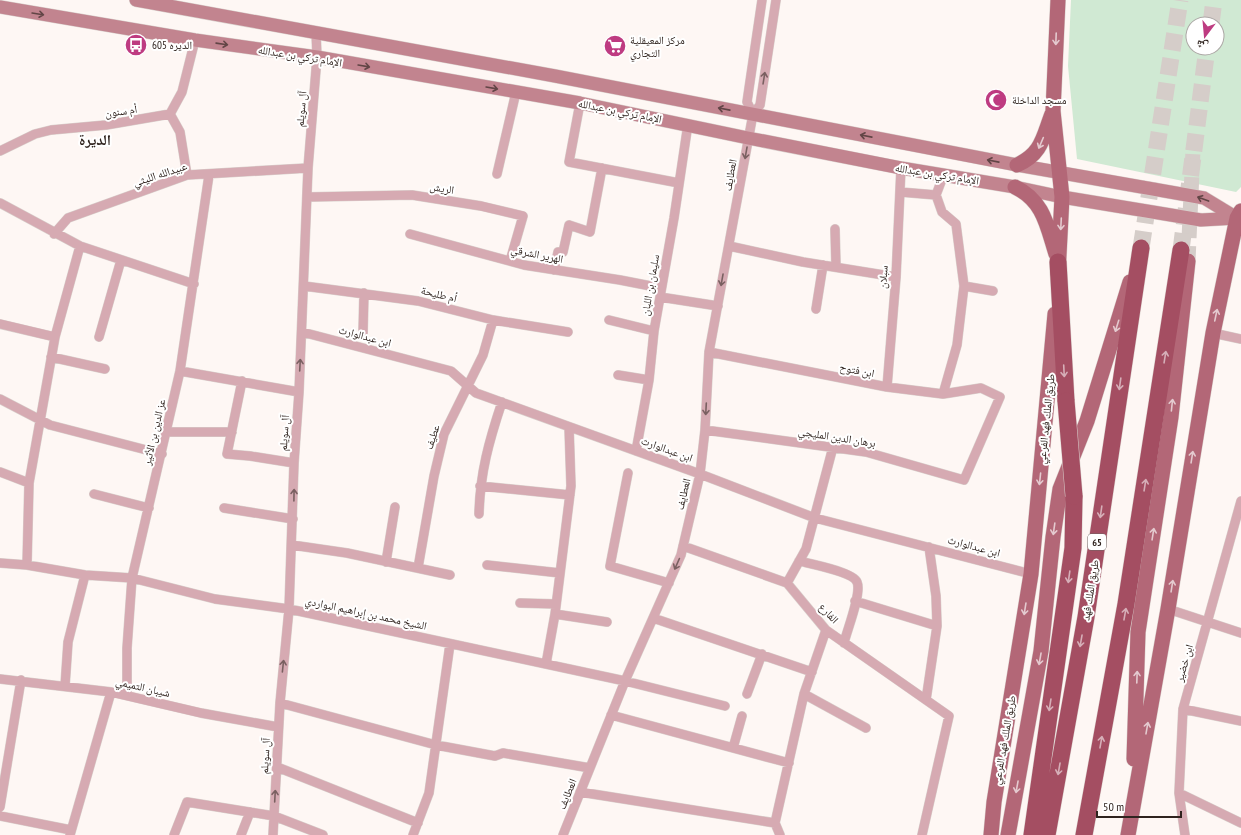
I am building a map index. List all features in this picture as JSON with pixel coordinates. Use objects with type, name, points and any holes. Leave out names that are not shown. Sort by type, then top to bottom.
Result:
[{"type":"highway","name":"طريق الملك فهد","points":[[1047,835],[1086,617],[1141,248]]},
{"type":"highway","points":[[1084,835],[1126,604],[1185,255]]},
{"type":"highway","points":[[1032,835],[1073,548],[1074,496],[1066,401],[1058,262]]},
{"type":"main road","name":"الإمام تركي بن عبدالله","points":[[136,0],[555,76],[1017,165],[1204,198],[1240,216]]},
{"type":"main road","name":"طريق الملك فهد الفرعي","points":[[991,835],[994,802],[1031,574],[1051,367],[1062,197],[1061,173],[1053,111],[1058,0]]},
{"type":"main road","name":"الإمام تركي بن عبدالله","points":[[0,8],[195,40],[317,57],[580,103],[901,168],[1014,186],[1062,197],[1201,220],[1240,216]]},
{"type":"main road","points":[[1017,165],[1031,159],[1038,150],[1053,111]]},
{"type":"main road","points":[[1014,186],[1028,193],[1035,200],[1045,220],[1058,262]]},
{"type":"main road","points":[[1128,835],[1168,609],[1213,333],[1240,216]]},
{"type":"main road","points":[[1008,835],[1041,651],[1053,537],[1060,489],[1087,421],[1141,248]]},
{"type":"main road","points":[[1132,814],[1138,632],[1171,417],[1185,255]]},
{"type":"street","name":"العطايف","points":[[753,114],[747,102],[762,0]]},
{"type":"street","name":"العطايف","points":[[563,835],[611,715],[669,582],[683,546],[700,474],[705,430],[709,352],[748,138],[753,114],[760,105],[776,0]]},
{"type":"street","name":"آل سويلم","points":[[273,835],[278,727],[289,609],[294,463],[302,332],[308,168],[317,57],[316,32]]},
{"type":"street","points":[[187,175],[180,132],[170,114],[182,92],[195,40]]},
{"type":"street","points":[[497,174],[516,92]]},
{"type":"street","points":[[580,103],[569,162],[679,183]]},
{"type":"street","name":"أم سنون","points":[[0,151],[35,134],[52,130],[106,126],[170,114]]},
{"type":"street","name":"سليمان بن اللبان","points":[[636,451],[649,380],[654,331],[688,124]]},
{"type":"street","name":"عبيدالله الليثي","points":[[54,234],[68,218],[187,175],[209,175],[308,168]]},
{"type":"street","points":[[554,270],[558,252],[563,252],[569,225],[590,232],[602,168]]},
{"type":"street","name":"سبلان","points":[[886,388],[896,277],[901,168]]},
{"type":"street","points":[[943,394],[957,345],[964,286],[956,224],[942,212],[936,195],[944,174]]},
{"type":"street","name":"عز الدين بن الأثير","points":[[127,695],[127,648],[132,578],[162,454],[180,371],[209,175]]},
{"type":"street","points":[[900,192],[936,195]]},
{"type":"street","name":"الريش","points":[[308,197],[412,195],[481,206],[523,216],[510,262]]},
{"type":"street","points":[[0,203],[54,234],[80,246],[194,284]]},
{"type":"street","points":[[835,230],[836,267]]},
{"type":"street","name":"الهرير الشرقي","points":[[410,234],[510,262],[620,280],[660,293],[718,306]]},
{"type":"street","points":[[27,565],[29,482],[39,420],[55,337],[80,246]]},
{"type":"street","points":[[729,246],[822,265],[896,277]]},
{"type":"street","points":[[99,337],[121,260]]},
{"type":"street","points":[[816,309],[822,265]]},
{"type":"street","name":"أم طليحة","points":[[304,286],[418,301],[493,320],[568,332]]},
{"type":"street","points":[[964,286],[993,291]]},
{"type":"street","points":[[363,332],[364,293]]},
{"type":"street","name":"عطيف","points":[[418,568],[434,476],[444,434],[483,355],[493,320]]},
{"type":"street","points":[[609,320],[654,331]]},
{"type":"street","points":[[0,324],[55,337]]},
{"type":"street","name":"ابن عبدالوارث","points":[[302,332],[451,371],[476,393],[700,474],[815,518],[1031,574]]},
{"type":"street","points":[[1213,333],[1241,339]]},
{"type":"street","name":"ابن فتوح","points":[[709,352],[886,388],[943,394],[981,388],[1000,396],[964,480]]},
{"type":"street","points":[[51,358],[105,369]]},
{"type":"street","points":[[180,371],[299,392]]},
{"type":"street","points":[[618,375],[649,380]]},
{"type":"street","points":[[242,382],[227,454],[294,463]]},
{"type":"street","points":[[0,399],[50,425],[162,454]]},
{"type":"street","points":[[479,514],[480,486],[488,443],[502,402]]},
{"type":"street","points":[[546,664],[555,614],[570,494],[569,427]]},
{"type":"street","name":"برهان الدين المليجي","points":[[705,430],[866,452],[964,480]]},
{"type":"street","points":[[166,432],[232,432]]},
{"type":"street","points":[[683,546],[787,583],[806,549],[833,447]]},
{"type":"street","points":[[0,472],[29,482]]},
{"type":"street","points":[[628,473],[610,566],[669,582]]},
{"type":"street","points":[[480,486],[570,494]]},
{"type":"street","points":[[94,494],[149,508]]},
{"type":"street","name":"ابن خضير","points":[[1185,835],[1179,793],[1184,709],[1239,516],[1241,501]]},
{"type":"street","points":[[386,562],[395,507]]},
{"type":"street","points":[[224,508],[293,519]]},
{"type":"street","points":[[292,545],[347,553],[450,575]]},
{"type":"street","points":[[926,700],[937,626],[936,596],[929,547]]},
{"type":"street","points":[[799,561],[852,577],[857,581],[858,587],[844,642]]},
{"type":"street","name":"الشيخ محمد بن إبراهيم البواردي","points":[[0,563],[27,565],[85,575],[132,578],[215,599],[289,609],[626,681],[725,706]]},
{"type":"street","points":[[487,565],[560,573]]},
{"type":"street","points":[[65,686],[68,642],[85,575]]},
{"type":"street","name":"الفارع","points":[[787,583],[826,630],[949,716],[922,835]]},
{"type":"street","points":[[855,601],[937,626]]},
{"type":"street","points":[[520,602],[556,604]]},
{"type":"street","points":[[1168,609],[1241,633]]},
{"type":"street","points":[[555,614],[607,622]]},
{"type":"street","points":[[653,618],[812,672]]},
{"type":"street","points":[[780,835],[775,823],[788,762],[804,694],[826,630]]},
{"type":"street","points":[[413,835],[429,793],[450,644]]},
{"type":"street","points":[[747,694],[762,654]]},
{"type":"street","name":"شيبان التميمي","points":[[0,678],[111,692],[201,713],[278,727]]},
{"type":"street","points":[[0,807],[21,680]]},
{"type":"street","points":[[0,816],[71,832],[111,692]]},
{"type":"street","points":[[804,694],[866,728]]},
{"type":"street","points":[[280,703],[436,745],[495,756],[503,753],[590,768]]},
{"type":"street","points":[[1184,709],[1241,722]]},
{"type":"street","points":[[611,715],[788,762]]},
{"type":"street","points":[[733,748],[742,716]]},
{"type":"street","points":[[276,767],[418,823]]},
{"type":"street","points":[[580,792],[775,823]]},
{"type":"street","points":[[1179,793],[1241,823]]},
{"type":"street","points":[[174,835],[187,802],[274,816],[323,835]]},
{"type":"street","points":[[241,835],[250,812]]},
{"type":"green space","points":[[1071,0],[1241,0],[1241,187],[1236,192],[1077,159],[1068,66]]},
{"type":"tunnel","points":[[1141,248],[1180,0]]},
{"type":"tunnel","points":[[1212,16],[1214,0]]},
{"type":"tunnel","points":[[1181,250],[1206,56]]},
{"type":"tunnel","points":[[1188,261],[1193,150]]},
{"type":"place","name":"الديره 605","points":[[136,45]]},
{"type":"place","name":"مركز المعيقلية التجاري","points":[[615,46]]},
{"type":"place","name":"مسجد الداخلة","points":[[996,100]]},
{"type":"district","name":"الديرة","points":[[95,139]]}]
